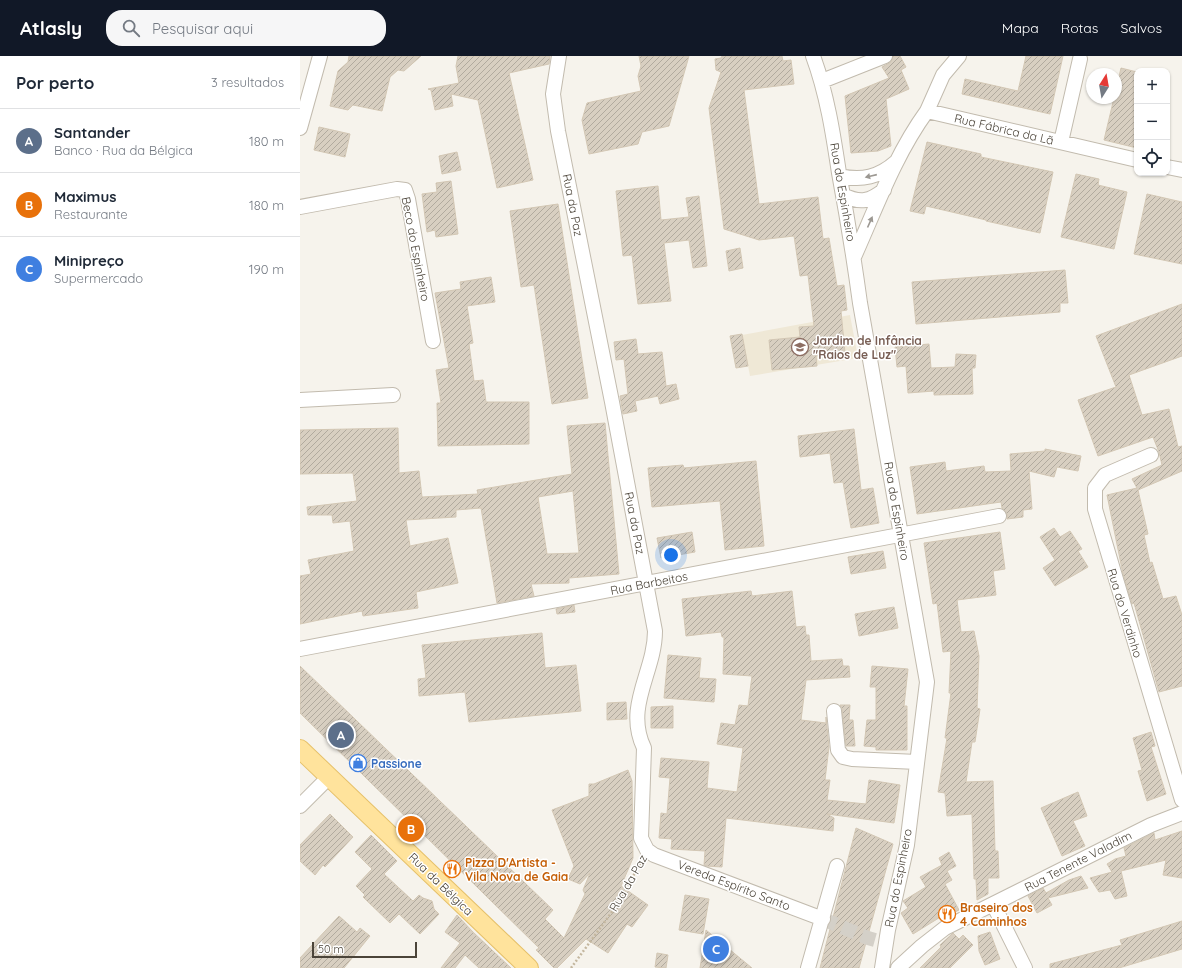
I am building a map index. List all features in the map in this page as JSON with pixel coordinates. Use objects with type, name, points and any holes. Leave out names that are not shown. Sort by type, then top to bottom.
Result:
[{"type":"main road","name":"Rua da Bélgica","points":[[300,749],[529,968]]},
{"type":"street","points":[[300,128],[320,56]]},
{"type":"street","name":"Rua da Paz","points":[[559,56],[553,94],[558,131],[609,386],[655,631],[655,646],[638,701],[638,735],[644,748],[642,838],[647,850]]},
{"type":"street","name":"Rua do Espinheiro","points":[[813,56],[822,81],[840,176],[854,257],[860,303],[927,682],[907,845],[888,930],[882,968]]},
{"type":"street","points":[[822,81],[885,56]]},
{"type":"street","points":[[854,257],[884,190],[916,126],[927,111],[943,75],[959,56]]},
{"type":"street","points":[[1061,142],[1080,59]]},
{"type":"street","name":"Rua Fábrica da Lã","points":[[927,111],[1134,158]]},
{"type":"street","points":[[840,176],[849,178],[872,177],[883,173],[898,161]]},
{"type":"street","points":[[1170,168],[1182,170]]},
{"type":"street","name":"Beco do Espinheiro","points":[[300,207],[396,189],[405,190],[408,199],[433,341]]},
{"type":"street","points":[[843,195],[857,200],[872,200],[884,190]]},
{"type":"street","points":[[300,400],[393,395]]},
{"type":"street","name":"Rua do Verdinho","points":[[1151,455],[1105,475],[1095,488],[1095,509],[1182,800]]},
{"type":"street","name":"Rua Barbeitos","points":[[300,650],[999,516]]},
{"type":"street","points":[[834,711],[838,750],[843,757],[852,760],[916,762]]},
{"type":"street","points":[[300,806],[328,777]]},
{"type":"street","name":"Rua Tenente Valadim","points":[[898,968],[945,928],[1151,825],[1182,813]]},
{"type":"street","name":"Vereda Espírito Santo","points":[[647,850],[654,855],[823,919]]},
{"type":"street","points":[[808,968],[837,866]]},
{"type":"street","points":[[993,904],[1026,968]]},
{"type":"path","name":"Rua da Paz","points":[[571,968],[617,905],[647,850]]},
{"type":"shaded area","name":"Jardim de Infância \"Raios de Luz\"","points":[[850,315],[858,358],[750,376],[742,335]]},
{"type":"building","points":[[349,56],[421,56],[404,71],[398,70],[390,77],[382,111],[353,105],[348,110],[330,106],[338,71],[348,62]]},
{"type":"building","points":[[458,56],[550,56],[549,64],[509,73],[533,180],[497,188],[478,100],[451,94],[453,106],[435,110],[431,90],[428,89],[459,83],[456,66]]},
{"type":"building","points":[[639,56],[689,56],[669,126],[642,132],[638,144],[589,154],[582,120],[587,103],[641,91],[638,76],[641,66]]},
{"type":"building","points":[[722,56],[782,56],[783,61],[791,60],[794,84],[744,90],[759,204],[818,197],[823,239],[829,238],[837,286],[844,285],[847,310],[841,311],[845,353],[816,356],[817,366],[772,370],[769,340],[800,337],[799,327],[814,326],[808,275],[800,276],[794,236],[759,240],[724,229],[709,108],[721,72],[716,70],[715,59],[721,58]]},
{"type":"building","points":[[893,56],[900,56],[906,67],[901,70],[909,89],[886,99],[891,146],[878,151],[851,153],[845,96],[889,78],[882,67],[891,62]]},
{"type":"building","points":[[1026,56],[1063,56],[1050,114],[962,94],[965,79],[1018,91]]},
{"type":"building","points":[[1122,68],[1134,71],[1134,147],[1104,140],[1113,104],[1122,104]]},
{"type":"building","points":[[319,127],[350,134],[345,157],[314,150]]},
{"type":"building","points":[[927,142],[981,154],[981,157],[1053,172],[1040,233],[926,206],[924,214],[910,211]]},
{"type":"building","points":[[457,152],[461,170],[442,174],[439,156]]},
{"type":"building","points":[[1076,174],[1099,179],[1098,185],[1127,192],[1114,249],[1061,237]]},
{"type":"building","points":[[451,181],[458,234],[436,237],[435,230],[427,232],[422,194],[437,192],[436,183]]},
{"type":"building","points":[[658,186],[661,220],[689,217],[686,198],[699,196],[707,266],[693,268],[689,240],[664,243],[671,301],[638,304],[632,255],[623,256],[616,191]]},
{"type":"building","points":[[1147,194],[1182,202],[1182,264],[1134,254]]},
{"type":"building","points":[[558,204],[588,398],[552,404],[534,285],[521,287],[510,211]]},
{"type":"building","points":[[740,248],[743,268],[729,271],[726,251]]},
{"type":"building","points":[[1065,270],[1068,303],[1060,303],[1060,312],[916,324],[912,282]]},
{"type":"building","points":[[491,277],[495,302],[467,306],[473,343],[469,344],[474,381],[483,380],[486,402],[529,402],[529,444],[438,446],[437,403],[441,403],[436,370],[449,368],[435,293],[461,289],[460,282]]},
{"type":"building","points":[[1182,304],[1182,356],[1129,375],[1142,415],[1169,409],[1178,447],[1182,446],[1182,471],[1138,490],[1148,534],[1144,535],[1150,563],[1152,562],[1163,599],[1176,596],[1182,615],[1182,686],[1159,692],[1134,603],[1132,604],[1123,574],[1107,495],[1137,488],[1132,479],[1162,465],[1159,452],[1153,437],[1098,456],[1078,400],[1116,387],[1096,336]]},
{"type":"building","points":[[742,334],[748,366],[736,368],[730,336]]},
{"type":"building","points":[[636,339],[638,354],[662,352],[666,386],[676,384],[679,399],[660,404],[658,396],[635,401],[637,411],[623,414],[620,396],[628,394],[624,359],[616,360],[614,342]]},
{"type":"building","points":[[929,344],[931,368],[955,367],[956,354],[976,355],[975,368],[972,368],[973,394],[934,395],[934,391],[908,393],[906,366],[897,367],[895,347]]},
{"type":"building","points":[[605,423],[619,574],[569,578],[569,583],[531,584],[534,596],[497,603],[481,508],[456,510],[456,517],[406,520],[410,546],[448,538],[458,583],[416,592],[418,608],[363,616],[362,611],[300,624],[300,576],[311,574],[308,560],[354,551],[350,521],[333,523],[332,515],[308,515],[307,507],[357,501],[353,473],[300,474],[300,430],[398,428],[399,473],[419,471],[422,497],[478,494],[477,490],[572,474],[567,426]],"holes":[[[573,491],[579,553],[547,554],[538,497]]]},
{"type":"building","points":[[854,429],[861,490],[873,488],[879,523],[851,528],[843,482],[834,483],[830,453],[800,457],[798,436]]},
{"type":"building","points":[[1045,449],[1081,456],[1078,471],[1057,467],[1054,477],[1029,471],[1032,509],[1023,510],[1023,517],[1007,519],[1007,514],[1002,508],[1001,502],[917,514],[910,467],[945,462],[946,471],[984,466],[985,472],[1011,471],[1010,454],[1045,451]]},
{"type":"building","points":[[756,461],[764,546],[725,550],[720,501],[652,507],[648,468],[683,465],[684,468]]},
{"type":"building","points":[[1054,528],[1060,537],[1070,531],[1082,549],[1078,551],[1088,567],[1055,586],[1043,568],[1055,560],[1040,537]]},
{"type":"building","points":[[692,532],[695,552],[661,558],[657,538]]},
{"type":"building","points":[[1000,532],[1005,569],[993,571],[996,595],[957,600],[961,632],[974,631],[979,656],[977,708],[980,709],[975,742],[972,742],[966,782],[993,781],[995,851],[998,851],[999,878],[988,878],[988,894],[977,900],[976,879],[974,879],[972,814],[947,816],[945,793],[938,792],[947,738],[945,738],[951,693],[949,693],[951,651],[943,652],[937,603],[933,604],[924,543]]},
{"type":"building","points":[[883,551],[886,568],[851,574],[848,557]]},
{"type":"building","points":[[751,591],[752,596],[792,591],[796,627],[805,626],[806,635],[809,635],[811,661],[842,659],[843,666],[849,666],[850,677],[806,680],[801,720],[826,723],[826,717],[829,747],[825,780],[830,780],[827,800],[866,804],[869,780],[900,785],[894,823],[827,814],[834,818],[833,831],[726,818],[722,867],[706,866],[704,865],[705,851],[671,849],[672,839],[659,838],[661,813],[667,814],[670,778],[659,777],[661,758],[709,762],[707,788],[737,792],[743,748],[717,744],[721,723],[735,725],[739,705],[748,706],[752,676],[723,674],[724,637],[722,637],[721,632],[686,636],[682,599]]},
{"type":"building","points":[[574,605],[575,612],[557,614],[556,609]]},
{"type":"building","points":[[894,607],[898,628],[859,636],[855,614]]},
{"type":"building","points":[[542,633],[545,668],[576,665],[581,711],[469,722],[465,692],[419,696],[418,679],[426,678],[422,645]]},
{"type":"building","points":[[668,655],[701,658],[699,678],[716,679],[714,702],[664,698]]},
{"type":"building","points":[[300,666],[553,910],[545,919],[564,938],[585,894],[583,890],[590,873],[580,884],[568,879],[574,866],[552,810],[589,796],[589,784],[594,784],[628,770],[632,781],[633,858],[621,886],[648,905],[632,927],[627,924],[608,953],[586,939],[557,968],[554,968],[536,950],[539,948],[300,713]]},
{"type":"building","points":[[872,666],[908,669],[904,706],[907,706],[907,750],[876,750],[876,747],[864,746],[867,720],[876,720],[876,687],[870,687]]},
{"type":"building","points":[[626,702],[627,719],[607,720],[607,703]]},
{"type":"building","points":[[840,705],[850,705],[849,720],[853,720],[855,746],[846,746],[842,710]]},
{"type":"building","points":[[673,706],[673,728],[651,728],[651,707]]},
{"type":"building","points":[[1151,732],[1155,746],[1151,747],[1166,794],[1147,801],[1138,771],[1142,770],[1133,738]]},
{"type":"building","points":[[1078,792],[1087,816],[1073,821],[1085,846],[1062,856],[1041,808]]},
{"type":"building","points":[[330,814],[353,837],[325,867],[323,865],[315,875],[300,861],[300,845]]},
{"type":"building","points":[[856,828],[893,844],[859,968],[820,968]]},
{"type":"building","points":[[1182,831],[1182,878],[1163,875],[1166,860],[1121,871],[1127,896],[1115,899],[1110,890],[1099,892],[1090,878],[1112,872],[1107,864],[1115,859],[1126,856],[1124,848],[1154,833],[1155,840]]},
{"type":"building","points":[[371,835],[397,861],[384,874],[413,901],[419,895],[432,901],[434,909],[439,914],[420,934],[399,914],[390,923],[363,897],[365,895],[356,886],[372,869],[355,852]]},
{"type":"building","points":[[949,852],[956,866],[947,871],[952,880],[945,884],[959,910],[943,918],[942,916],[913,934],[901,913],[908,908],[903,901],[926,887],[920,877],[942,865],[939,858]]},
{"type":"building","points":[[1081,876],[1088,888],[1048,898],[1052,905],[1037,913],[1028,896],[1043,888],[1046,893],[1069,880]]},
{"type":"building","points":[[685,895],[709,899],[703,934],[679,930]]},
{"type":"building","points":[[457,915],[511,968],[479,968],[465,955],[455,968],[441,968],[460,943],[445,932]]},
{"type":"building","points":[[339,916],[357,932],[360,928],[370,936],[344,968],[300,968],[300,958]]},
{"type":"building","points":[[1182,921],[1182,949],[1119,968],[1050,968],[1050,964],[1122,945],[1120,940]]},
{"type":"building","points":[[706,930],[752,968],[700,968]]},
{"type":"building","points":[[990,932],[1000,959],[985,965],[979,951],[978,936]]},
{"type":"building","points":[[953,933],[959,939],[963,935],[973,945],[950,968],[920,968],[941,947],[940,945]]},
{"type":"building","points":[[657,953],[668,955],[666,968],[655,967]]},
{"type":"tunnel","points":[[823,919],[868,938],[886,943]]},
{"type":"place","name":"Jardim de Infância \"Raios de Luz\"","points":[[800,347]]},
{"type":"place","name":"Santander","points":[[341,735]]},
{"type":"place","name":"Passione","points":[[358,763]]},
{"type":"place","name":"Maximus","points":[[411,829]]},
{"type":"place","name":"Pizza D'Artista - Vila Nova de Gaia","points":[[452,869]]},
{"type":"place","name":"Braseiro dos 4 Caminhos","points":[[947,914]]},
{"type":"place","name":"Minipreço","points":[[716,949]]}]
